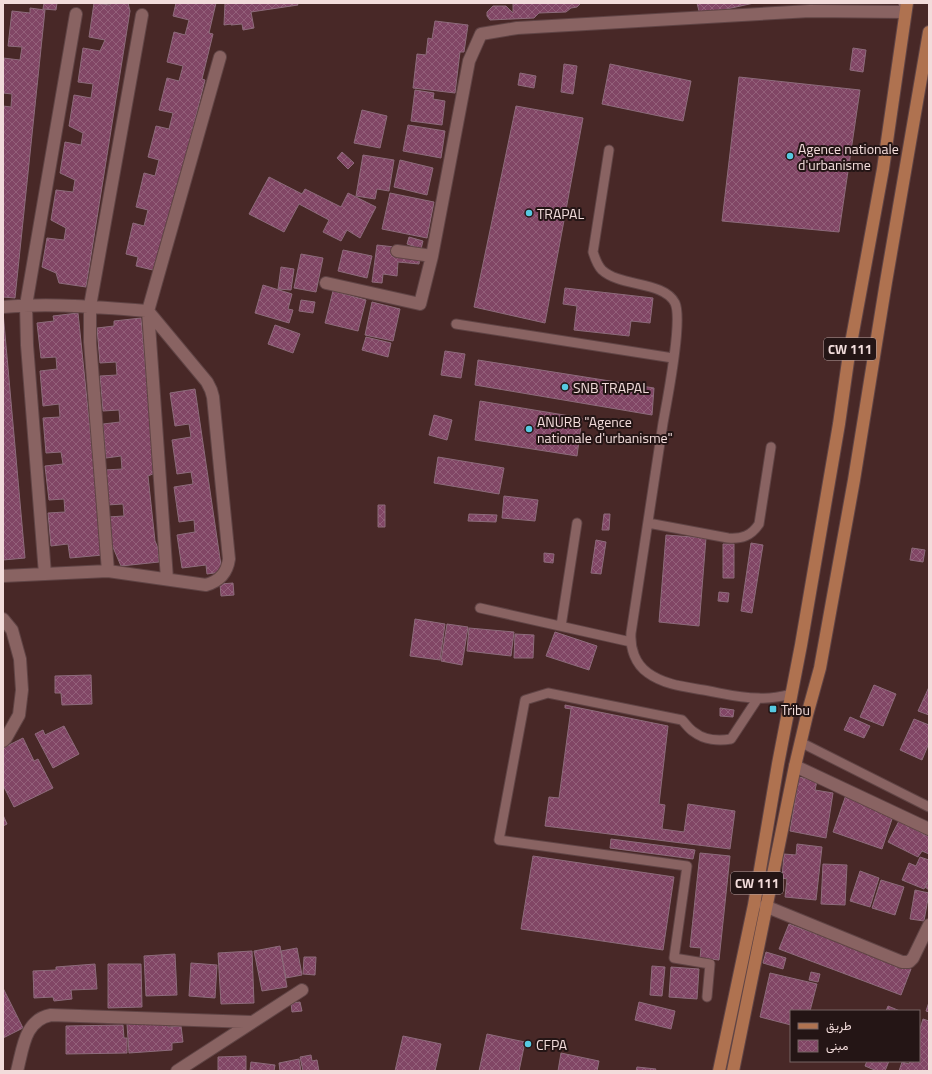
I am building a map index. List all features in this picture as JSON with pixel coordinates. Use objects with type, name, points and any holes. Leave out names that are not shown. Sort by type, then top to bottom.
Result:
[{"type":"main road","name":"CW 111","points":[[719,1071],[754,905],[802,637],[883,169],[906,6]]},
{"type":"main road","points":[[733,1071],[765,906],[800,742],[820,668],[854,480],[929,32]]},
{"type":"street","points":[[326,283],[420,304],[432,256],[469,61],[481,34],[517,28],[809,7],[906,6]]},
{"type":"street","points":[[45,574],[27,345],[26,305],[76,14]]},
{"type":"street","points":[[108,571],[90,342],[90,306],[142,15]]},
{"type":"street","points":[[167,579],[148,311],[220,57]]},
{"type":"street","points":[[398,251],[432,256]]},
{"type":"street","points":[[3,307],[26,305],[90,306],[148,311],[207,382],[211,390],[213,397],[229,559],[225,573],[220,579],[214,583],[206,584],[108,571],[3,576]]},
{"type":"street","points":[[3,619],[12,630],[20,659],[22,690],[19,715],[3,741]]},
{"type":"street","points":[[795,766],[929,829]]},
{"type":"street","points":[[765,906],[902,962],[909,962],[913,958],[929,925]]},
{"type":"street","points":[[177,1071],[250,1022],[302,990]]},
{"type":"street","points":[[17,1071],[27,1033],[34,1023],[45,1016],[250,1022]]},
{"type":"lane","points":[[609,150],[593,252],[596,262],[602,270],[612,276],[661,291],[669,295],[675,302],[678,311],[674,358],[631,642],[633,654],[647,673],[670,684],[741,697],[769,698],[791,694]]},
{"type":"lane","points":[[456,324],[674,358]]},
{"type":"lane","points":[[648,523],[728,538],[737,539],[746,537],[754,531],[759,524],[771,448]]},
{"type":"lane","points":[[561,626],[577,523]]},
{"type":"lane","points":[[480,608],[631,642]]},
{"type":"lane","points":[[707,998],[710,964],[674,958],[687,866],[499,840],[525,700],[548,693],[682,720],[693,732],[721,741],[731,739],[758,698]]},
{"type":"lane","points":[[800,742],[929,808]]},
{"type":"building","points":[[44,3],[57,3],[56,10],[43,9]]},
{"type":"building","points":[[94,3],[110,5],[111,3],[128,3],[130,11],[86,287],[59,283],[56,273],[42,267],[47,238],[64,240],[66,228],[51,220],[56,190],[73,192],[75,180],[60,173],[65,142],[81,145],[83,133],[69,126],[74,95],[91,98],[93,84],[78,82],[83,48],[100,51],[105,40],[89,37]]},
{"type":"building","points":[[176,3],[216,3],[209,33],[213,34],[202,79],[205,80],[157,271],[136,266],[138,257],[126,254],[133,223],[144,226],[148,210],[136,207],[144,173],[155,176],[159,160],[148,157],[156,126],[169,129],[173,113],[159,110],[167,78],[179,81],[183,66],[167,62],[174,32],[185,35],[189,20],[173,16]]},
{"type":"building","points":[[225,3],[297,3],[298,5],[251,12],[254,28],[243,30],[242,24],[224,25]]},
{"type":"building","points":[[513,3],[581,3],[577,7],[571,8],[566,12],[539,13],[534,18],[490,20],[487,16],[487,12],[493,6],[506,6],[513,13]]},
{"type":"building","points":[[697,3],[754,3],[700,15]]},
{"type":"building","points":[[30,8],[45,10],[15,298],[3,297],[3,106],[11,107],[12,94],[3,93],[3,58],[20,60],[22,47],[8,46],[12,11],[30,13]]},
{"type":"building","points":[[435,21],[468,25],[464,52],[460,52],[455,93],[413,88],[417,54],[426,55],[428,38],[432,39]]},
{"type":"building","points":[[853,48],[866,50],[863,72],[850,70]]},
{"type":"building","points":[[564,64],[577,66],[573,94],[561,92]]},
{"type":"building","points":[[610,64],[691,81],[683,121],[602,104]]},
{"type":"building","points":[[520,73],[536,76],[534,88],[518,85]]},
{"type":"building","name":"Agence nationale d'urbanisme","points":[[739,77],[860,90],[839,232],[722,221]]},
{"type":"building","points":[[415,90],[434,93],[433,99],[445,101],[442,125],[411,121]]},
{"type":"building","name":"TRAPAL","points":[[516,106],[583,118],[545,323],[474,307]]},
{"type":"building","points":[[362,110],[387,116],[380,148],[354,143]]},
{"type":"building","points":[[408,125],[445,131],[441,158],[403,151]]},
{"type":"building","points":[[342,152],[354,163],[348,169],[337,158]]},
{"type":"building","points":[[363,155],[394,160],[389,191],[377,189],[375,199],[356,196]]},
{"type":"building","points":[[400,160],[433,168],[427,195],[394,187]]},
{"type":"building","points":[[269,177],[302,194],[305,189],[341,207],[348,193],[376,207],[360,238],[347,230],[341,241],[323,232],[329,220],[299,204],[284,232],[249,214]]},
{"type":"building","points":[[390,193],[434,202],[427,238],[382,229]]},
{"type":"building","points":[[409,237],[423,241],[421,249],[407,244]]},
{"type":"building","points":[[377,245],[421,250],[419,264],[398,262],[397,276],[383,274],[382,283],[372,282]]},
{"type":"building","points":[[343,250],[372,256],[367,278],[338,271]]},
{"type":"building","points":[[301,254],[323,258],[316,292],[294,288]]},
{"type":"building","points":[[281,267],[294,269],[291,290],[278,289]]},
{"type":"building","points":[[263,285],[292,294],[288,309],[293,310],[289,323],[255,313]]},
{"type":"building","points":[[565,288],[653,298],[650,323],[631,321],[629,336],[574,330],[577,306],[563,304]]},
{"type":"building","points":[[333,291],[366,300],[358,331],[325,323]]},
{"type":"building","points":[[301,300],[315,302],[313,313],[299,311]]},
{"type":"building","points":[[372,302],[400,309],[393,341],[365,335]]},
{"type":"building","points":[[3,312],[25,558],[3,560]]},
{"type":"building","points":[[78,313],[103,555],[70,558],[68,544],[51,546],[48,513],[65,512],[64,499],[49,500],[45,466],[63,464],[61,452],[46,453],[43,418],[60,417],[59,404],[43,406],[40,371],[57,369],[56,357],[41,358],[37,323],[54,321],[53,316]]},
{"type":"building","points":[[141,318],[155,473],[148,476],[155,541],[158,548],[159,562],[121,566],[109,538],[107,517],[124,516],[123,504],[107,505],[105,470],[122,469],[121,456],[106,458],[103,424],[120,422],[119,410],[103,411],[100,376],[117,375],[116,362],[100,363],[97,328],[114,326],[114,321]]},
{"type":"building","points":[[275,325],[300,334],[293,353],[268,344]]},
{"type":"building","points":[[366,337],[391,343],[388,357],[362,350]]},
{"type":"building","points":[[445,351],[465,354],[461,378],[441,375]]},
{"type":"building","name":"SNB TRAPAL","points":[[478,360],[654,388],[652,415],[475,385]]},
{"type":"building","points":[[195,389],[222,572],[207,574],[206,565],[182,568],[177,535],[195,532],[194,520],[179,522],[174,487],[193,484],[191,472],[177,474],[172,440],[191,437],[189,424],[175,426],[170,393]]},
{"type":"building","name":"ANURB \"Agence nationale d'urbanisme\"","points":[[480,401],[582,418],[577,456],[475,440]]},
{"type":"building","points":[[434,415],[452,420],[447,440],[429,435]]},
{"type":"building","points":[[438,457],[504,468],[499,494],[434,483]]},
{"type":"building","points":[[504,496],[538,500],[535,521],[502,518]]},
{"type":"building","points":[[378,505],[385,505],[385,527],[378,527]]},
{"type":"building","points":[[469,514],[497,515],[496,522],[468,521]]},
{"type":"building","points":[[604,514],[610,514],[609,530],[602,530]]},
{"type":"building","points":[[666,535],[706,538],[699,626],[659,622]]},
{"type":"building","points":[[596,540],[606,542],[601,574],[591,573]]},
{"type":"building","points":[[751,543],[763,545],[752,613],[741,611]]},
{"type":"building","points":[[723,544],[734,544],[734,578],[723,578]]},
{"type":"building","points":[[912,548],[925,550],[923,562],[910,560]]},
{"type":"building","points":[[544,553],[554,554],[553,563],[544,562]]},
{"type":"building","points":[[233,583],[234,595],[221,596],[220,584]]},
{"type":"building","points":[[719,592],[729,593],[728,602],[718,601]]},
{"type":"building","points":[[415,619],[445,624],[440,660],[410,656]]},
{"type":"building","points":[[447,624],[468,627],[462,665],[441,661]]},
{"type":"building","points":[[469,628],[514,632],[511,656],[467,651]]},
{"type":"building","points":[[555,632],[597,646],[589,670],[546,656]]},
{"type":"building","points":[[515,634],[534,635],[533,658],[514,658]]},
{"type":"building","points":[[91,675],[92,704],[62,705],[61,693],[55,693],[55,676]]},
{"type":"building","points":[[874,685],[896,694],[883,726],[860,717]]},
{"type":"building","points":[[929,687],[929,715],[918,711]]},
{"type":"building","points":[[565,705],[668,726],[659,804],[665,805],[662,829],[684,832],[688,804],[735,811],[730,849],[545,826],[549,797],[559,798],[571,709],[565,708]]},
{"type":"building","points":[[720,708],[734,710],[733,717],[720,716]]},
{"type":"building","points":[[850,717],[870,726],[864,738],[844,730]]},
{"type":"building","points":[[914,719],[929,725],[929,743],[922,760],[900,750]]},
{"type":"building","points":[[64,726],[79,754],[53,768],[35,734],[43,730],[45,735]]},
{"type":"building","points":[[23,738],[34,761],[38,759],[53,788],[14,807],[3,785],[3,748]]},
{"type":"building","points":[[799,777],[817,781],[815,790],[833,793],[826,838],[790,831]]},
{"type":"building","points":[[846,795],[894,813],[882,849],[833,832]]},
{"type":"building","points":[[3,815],[7,824],[3,826]]},
{"type":"building","points":[[899,821],[929,837],[929,854],[922,851],[918,857],[888,842]]},
{"type":"building","points":[[611,839],[695,850],[693,859],[610,848]]},
{"type":"building","points":[[797,844],[822,847],[816,900],[785,897],[787,879],[782,878],[784,854],[796,855]]},
{"type":"building","points":[[700,853],[730,856],[719,960],[700,958],[701,948],[690,947]]},
{"type":"building","points":[[533,856],[674,877],[663,950],[521,929]]},
{"type":"building","points":[[920,857],[929,860],[929,878],[924,889],[902,880],[909,863],[916,866]]},
{"type":"building","points":[[823,864],[847,865],[845,905],[821,904]]},
{"type":"building","points":[[860,871],[879,878],[870,907],[850,901]]},
{"type":"building","points":[[881,880],[904,887],[895,915],[872,908]]},
{"type":"building","points":[[929,881],[929,890],[925,887]]},
{"type":"building","points":[[915,890],[929,893],[924,921],[910,919]]},
{"type":"building","points":[[789,924],[911,969],[901,995],[779,949]]},
{"type":"building","points":[[280,946],[287,987],[262,991],[254,951]]},
{"type":"building","points":[[297,948],[302,975],[286,978],[281,951]]},
{"type":"building","points":[[252,951],[254,1003],[221,1004],[218,953]]},
{"type":"building","points":[[766,952],[786,958],[783,969],[763,963]]},
{"type":"building","points":[[175,954],[177,995],[146,996],[144,956]]},
{"type":"building","points":[[304,957],[316,957],[315,975],[303,974]]},
{"type":"building","points":[[191,963],[217,965],[215,998],[189,996]]},
{"type":"building","points":[[95,964],[97,989],[71,990],[72,999],[54,1001],[53,997],[34,998],[33,971],[56,970],[56,967]]},
{"type":"building","points":[[108,964],[141,964],[142,1007],[108,1008]]},
{"type":"building","points":[[652,966],[665,967],[662,996],[650,995]]},
{"type":"building","points":[[671,967],[699,969],[697,999],[669,997]]},
{"type":"building","points":[[811,972],[820,974],[818,982],[809,980]]},
{"type":"building","points":[[770,973],[817,984],[810,1010],[790,1010],[790,1025],[760,1017]]},
{"type":"building","points":[[3,988],[23,1028],[3,1038]]},
{"type":"building","points":[[300,1002],[302,1011],[292,1012],[291,1003]]},
{"type":"building","points":[[639,1002],[675,1011],[671,1029],[635,1020]]},
{"type":"building","points":[[929,1002],[929,1012],[926,1011]]},
{"type":"building","points":[[888,1006],[898,1010],[886,1010]]},
{"type":"building","points":[[923,1019],[929,1021],[929,1071],[899,1071],[902,1062],[909,1064],[910,1062],[920,1062],[920,1029]]},
{"type":"building","points":[[167,1021],[168,1027],[181,1026],[183,1042],[172,1043],[172,1050],[129,1053],[127,1024]]},
{"type":"building","points":[[123,1025],[124,1038],[127,1038],[127,1053],[66,1054],[66,1026]]},
{"type":"building","points":[[487,1034],[525,1042],[519,1071],[479,1071]]},
{"type":"building","points":[[403,1036],[441,1044],[435,1071],[395,1071]]},
{"type":"building","points":[[561,1053],[599,1061],[597,1071],[558,1071]]},
{"type":"building","points":[[311,1055],[312,1061],[317,1060],[319,1071],[303,1071],[300,1057]]},
{"type":"building","points":[[246,1056],[246,1071],[218,1071],[218,1057]]},
{"type":"building","points":[[299,1059],[301,1071],[280,1071],[279,1063]]},
{"type":"building","points":[[251,1062],[275,1065],[274,1071],[250,1071]]},
{"type":"building","points":[[867,1062],[889,1062],[885,1071],[877,1071],[865,1066]]},
{"type":"building","points":[[637,1067],[656,1069],[655,1071],[636,1071]]},
{"type":"place","name":"Agence nationale d'urbanisme","points":[[790,156]]},
{"type":"place","name":"TRAPAL","points":[[529,213]]},
{"type":"place","name":"SNB TRAPAL","points":[[565,387]]},
{"type":"place","name":"ANURB \"Agence nationale d'urbanisme\"","points":[[529,429]]},
{"type":"place","name":"Tribu","points":[[773,709]]},
{"type":"place","name":"CFPA","points":[[528,1044]]}]
